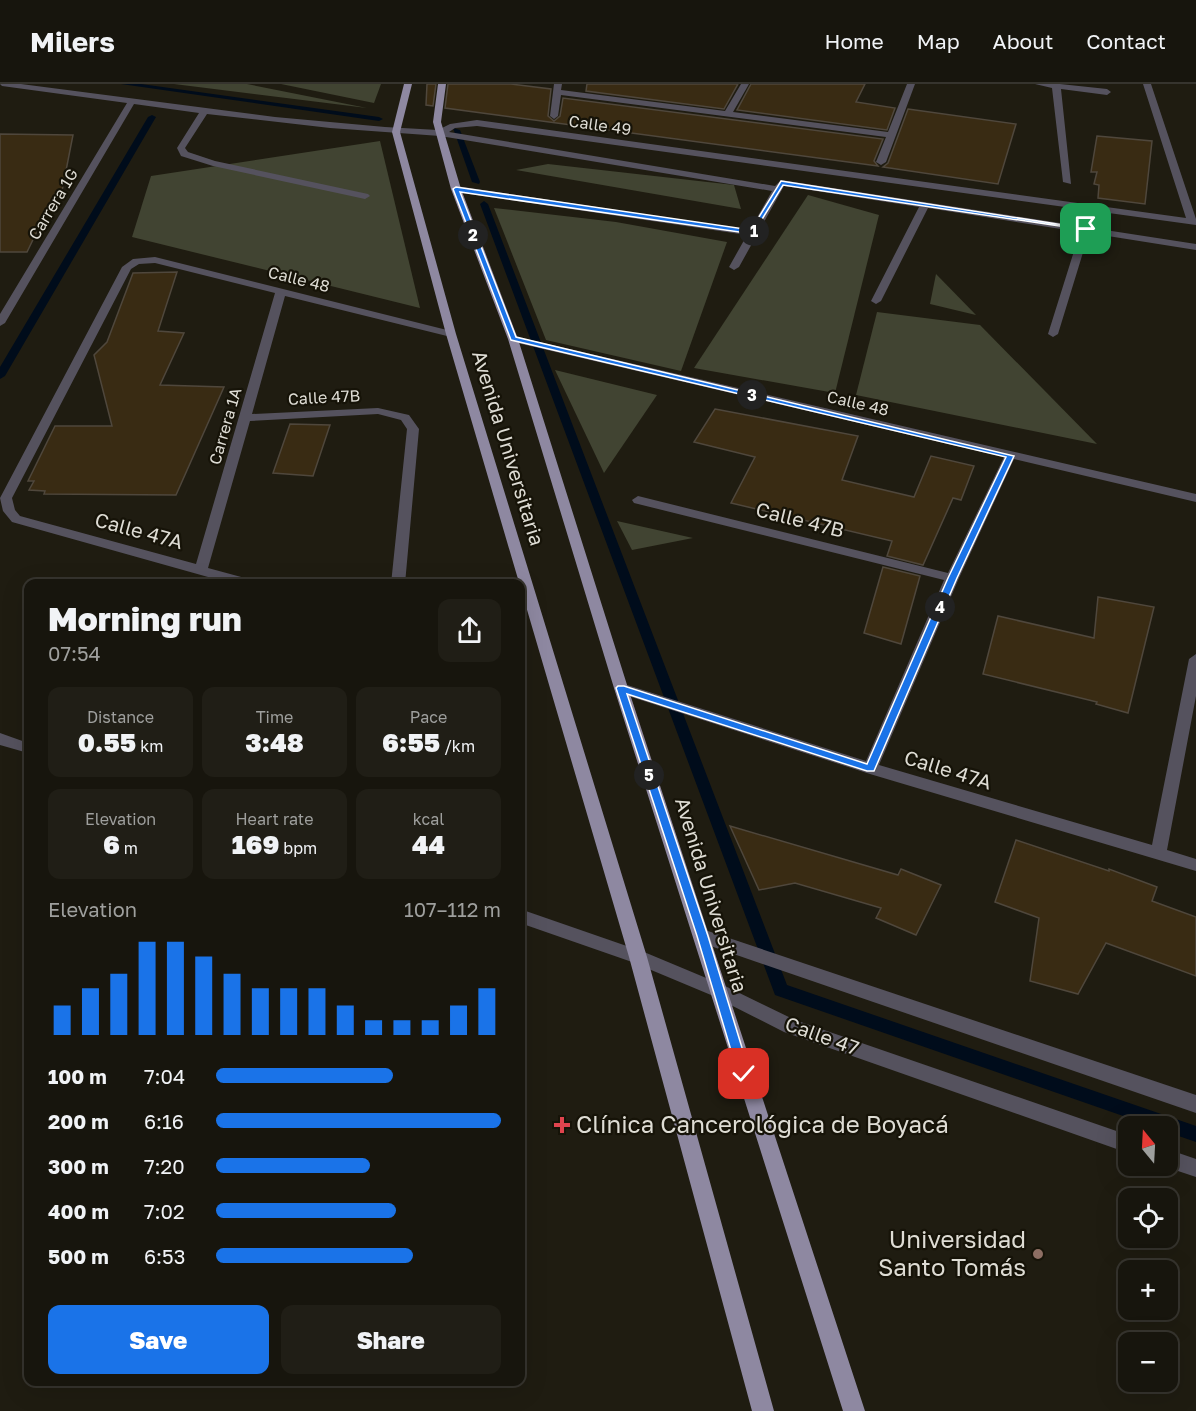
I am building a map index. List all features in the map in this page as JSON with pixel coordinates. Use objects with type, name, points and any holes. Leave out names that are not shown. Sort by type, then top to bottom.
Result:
[{"type":"main road","name":"Avenida Universitaria","points":[[408,84],[396,132],[451,334],[525,579]]},
{"type":"main road","name":"Avenida Universitaria","points":[[442,84],[437,114],[440,134],[456,189],[513,339],[621,688],[702,936],[717,990],[854,1411]]},
{"type":"main road","name":"Avenida Universitaria","points":[[525,581],[638,957],[763,1411]]},
{"type":"street","name":"Calle 49","points":[[2,84],[205,111],[396,132],[440,134],[453,126],[477,123],[1194,221]]},
{"type":"street","points":[[728,114],[745,84]]},
{"type":"street","points":[[881,162],[911,84]]},
{"type":"street","points":[[1039,84],[1107,92]]},
{"type":"street","points":[[1147,84],[1194,221]]},
{"type":"street","points":[[1056,86],[1068,182]]},
{"type":"street","points":[[554,116],[558,88],[728,114],[892,135]]},
{"type":"street","name":"Carrera 1G","points":[[0,322],[132,100]]},
{"type":"street","points":[[205,111],[183,142],[181,148],[184,154],[364,196]]},
{"type":"street","points":[[440,134],[777,189]]},
{"type":"street","points":[[734,267],[781,183],[1196,247]]},
{"type":"street","points":[[456,189],[753,232]]},
{"type":"street","points":[[876,301],[925,204]]},
{"type":"street","points":[[1053,334],[1086,229]]},
{"type":"street","name":"Calle 48","points":[[16,519],[9,511],[6,498],[127,267],[138,261],[155,260],[451,334]]},
{"type":"street","name":"Carrera 1A","points":[[201,570],[281,292]]},
{"type":"street","name":"Calle 48","points":[[513,339],[1196,498]]},
{"type":"street","name":"Calle 47B","points":[[245,418],[378,411],[405,417],[413,429],[398,579]]},
{"type":"street","points":[[870,768],[952,578],[1010,456]]},
{"type":"street","name":"Calle 47B","points":[[638,501],[952,578]]},
{"type":"street","name":"Calle 47A","points":[[16,519],[233,579]]},
{"type":"street","points":[[1158,854],[1196,659]]},
{"type":"street","name":"Calle 47A","points":[[621,688],[870,768],[1196,865]]},
{"type":"street","points":[[0,739],[24,747]]},
{"type":"street","name":"Calle 47","points":[[525,918],[638,957],[717,990],[790,1026],[1118,1141]]},
{"type":"street","points":[[702,936],[1196,1104]]},
{"type":"street","points":[[1178,1162],[1196,1168]]},
{"type":"green space","points":[[174,84],[247,84],[367,108]]},
{"type":"green space","points":[[281,84],[381,84],[374,103]]},
{"type":"green space","points":[[380,141],[420,308],[132,237],[151,176]]},
{"type":"green space","points":[[548,164],[734,185],[741,209],[516,170]]},
{"type":"green space","points":[[808,195],[879,215],[835,393],[694,368]]},
{"type":"green space","points":[[494,208],[616,222],[727,242],[681,371],[546,340]]},
{"type":"green space","points":[[936,274],[976,315],[930,304]]},
{"type":"green space","points":[[877,312],[980,325],[1097,444],[856,395]]},
{"type":"green space","points":[[555,370],[657,395],[604,473]]},
{"type":"green space","points":[[617,521],[693,538],[632,550]]},
{"type":"building","points":[[427,84],[436,84],[433,106],[426,105]]},
{"type":"building","points":[[448,84],[511,84],[551,89],[548,116],[554,121],[560,116],[563,98],[883,139],[874,161],[878,166],[445,108]]},
{"type":"building","points":[[587,84],[738,84],[724,109],[586,91]]},
{"type":"building","points":[[751,84],[865,84],[856,102],[895,108],[887,130],[737,110]]},
{"type":"building","points":[[908,109],[1016,124],[998,184],[883,167],[888,163]]},
{"type":"building","points":[[0,134],[73,135],[62,191],[56,192],[27,252],[0,252]]},
{"type":"building","points":[[1097,136],[1152,141],[1145,204],[1098,198],[1099,185],[1094,184],[1097,172],[1091,172]]},
{"type":"building","points":[[177,272],[158,331],[184,333],[160,385],[224,387],[176,495],[44,494],[45,491],[29,490],[34,481],[28,481],[55,426],[112,426],[94,355],[107,342],[133,273]]},
{"type":"building","points":[[715,409],[858,436],[842,480],[914,497],[931,456],[974,466],[961,500],[953,498],[923,565],[887,556],[892,541],[731,503],[755,457],[694,442]]},
{"type":"building","points":[[290,424],[330,425],[313,476],[273,473]]},
{"type":"building","points":[[883,567],[920,576],[901,644],[864,633]]},
{"type":"building","points":[[1098,597],[1154,607],[1128,713],[1096,704],[1097,702],[983,674],[998,616],[1094,638]]},
{"type":"building","points":[[730,826],[898,875],[901,869],[941,885],[916,935],[876,918],[881,908],[795,883],[759,890]]},
{"type":"building","points":[[1016,840],[1109,871],[1109,869],[1157,887],[1152,901],[1196,917],[1196,976],[1106,943],[1078,994],[1030,981],[1039,918],[995,902]]},
{"type":"waterway","points":[[125,84],[379,119]]},
{"type":"waterway","points":[[0,376],[152,117]]},
{"type":"waterway","points":[[456,130],[476,182]]},
{"type":"waterway","points":[[484,204],[781,990],[1196,1134]]},
{"type":"place","name":"Clínica Cancerológica de Boyacá","points":[[562,1125]]},
{"type":"place","name":"Universidad Santo Tomás","points":[[1038,1254]]},
{"type":"route","points":[[744,1074],[702,936],[621,688],[870,768],[952,578],[1010,456],[513,339],[456,189],[753,232],[781,183],[1086,229]]}]
